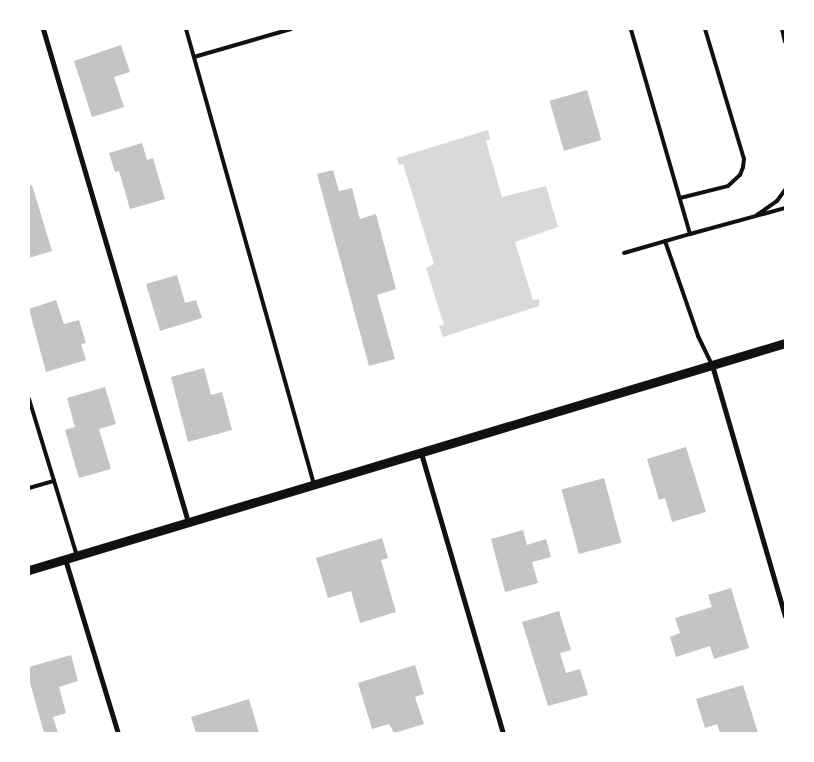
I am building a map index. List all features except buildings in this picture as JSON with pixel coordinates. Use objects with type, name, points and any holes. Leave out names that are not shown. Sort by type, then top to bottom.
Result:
[{"type":"street","points":[[43,29],[188,522]]},
{"type":"street","points":[[29,570],[785,343]]},
{"type":"street","points":[[712,365],[785,616]]},
{"type":"street","points":[[420,453],[503,733]]},
{"type":"street","points":[[65,559],[118,733]]},
{"type":"lane","points":[[186,29],[314,485]]},
{"type":"lane","points":[[194,57],[291,29]]},
{"type":"lane","points":[[631,29],[690,234]]},
{"type":"lane","points":[[680,198],[728,186],[740,175],[743,167],[744,159],[704,29]]},
{"type":"lane","points":[[782,29],[785,42]]},
{"type":"lane","points":[[754,216],[777,201],[785,190]]},
{"type":"lane","points":[[624,253],[785,208]]},
{"type":"lane","points":[[665,241],[698,336],[712,365]]},
{"type":"lane","points":[[29,398],[77,556]]},
{"type":"lane","points":[[29,488],[54,481]]},
{"type":"shaded area","points":[[488,130],[490,139],[486,141],[502,197],[546,186],[558,227],[515,242],[533,300],[539,299],[539,306],[443,337],[439,326],[444,325],[426,268],[434,264],[403,164],[399,165],[397,158]]}]
